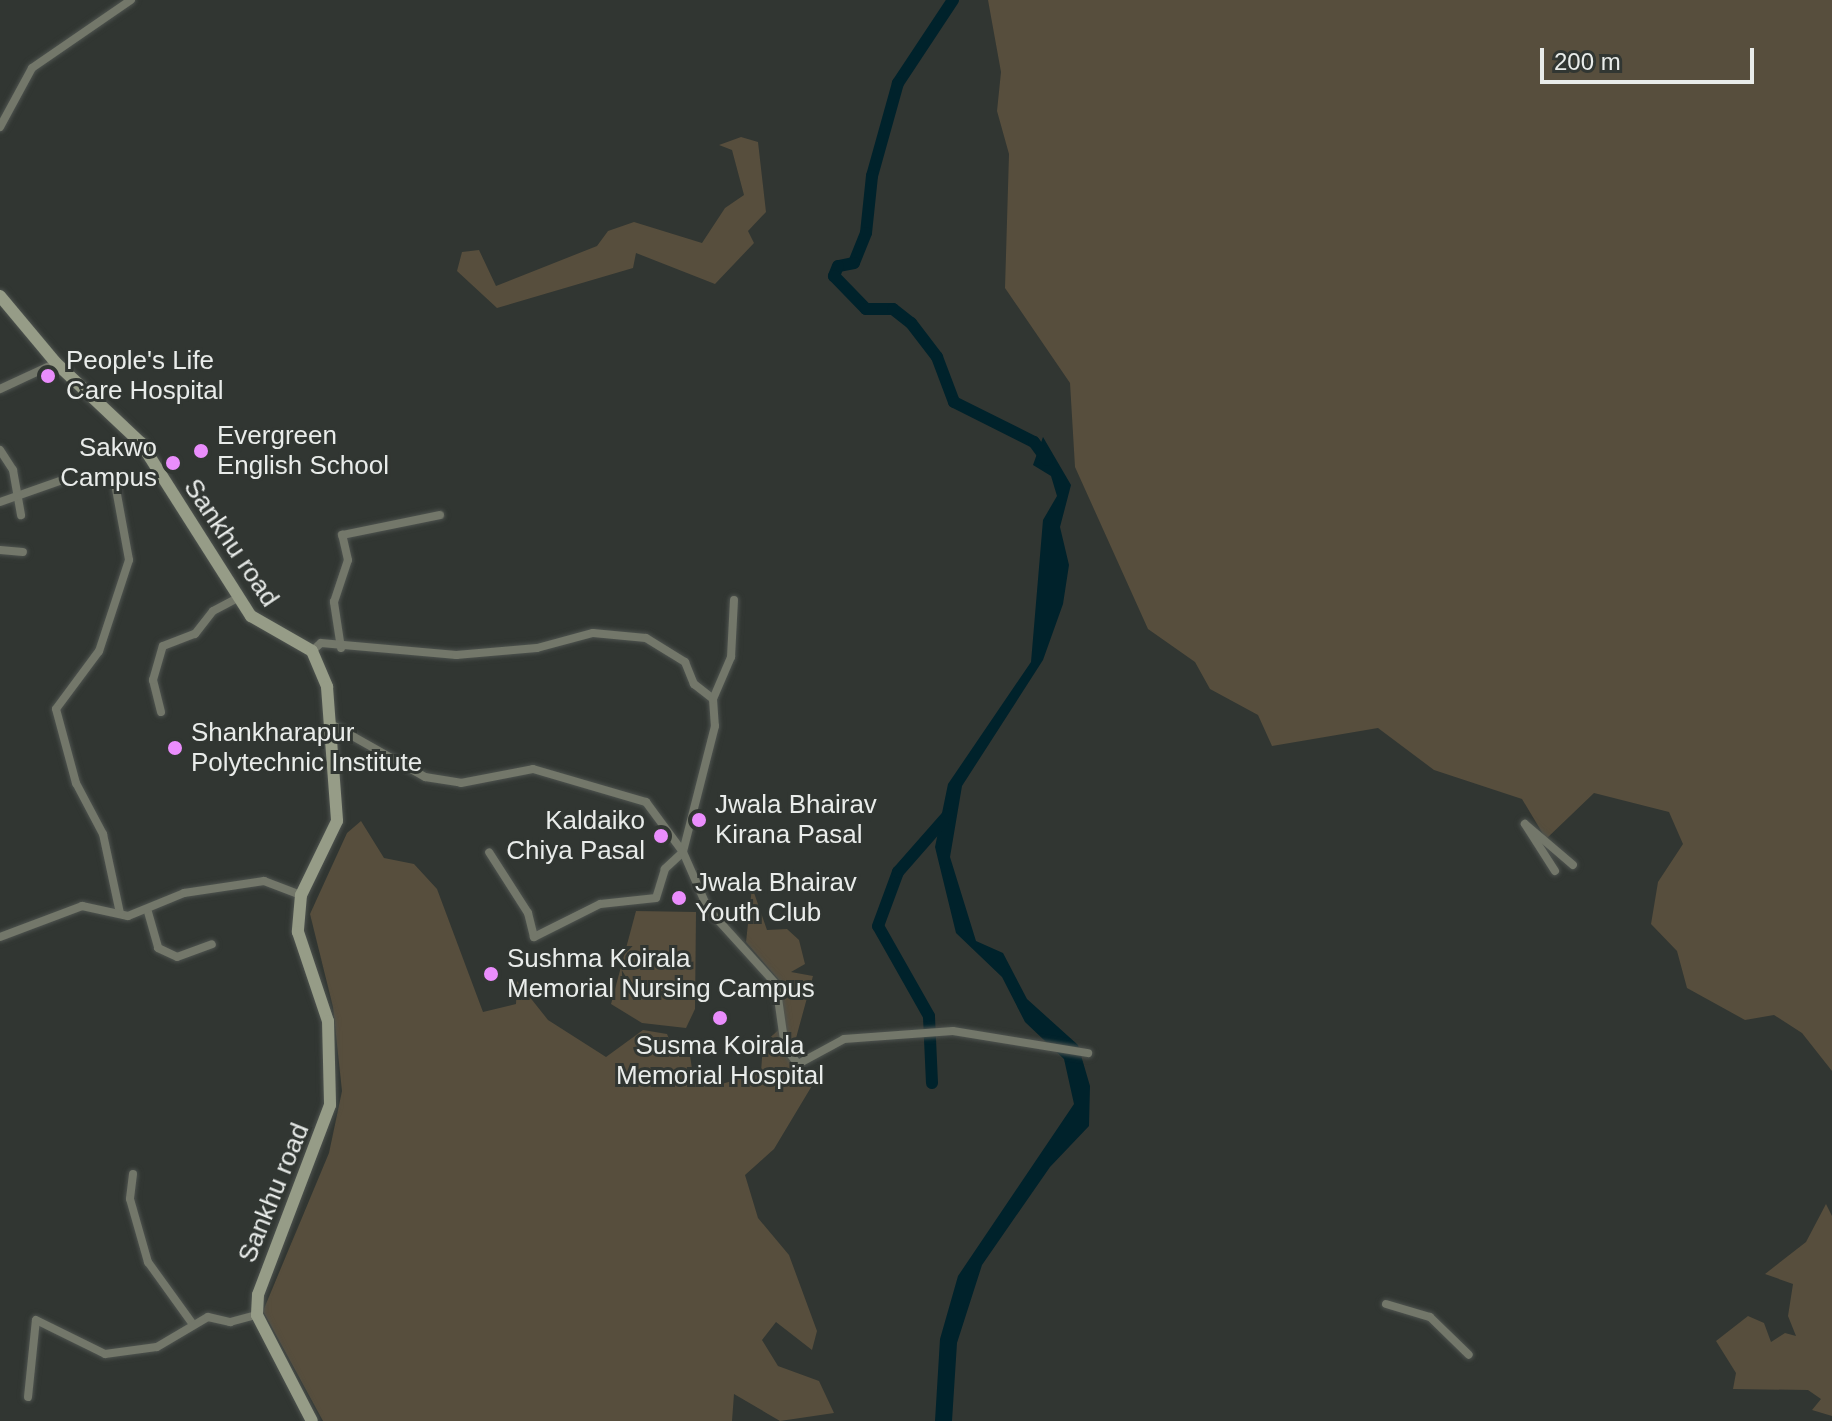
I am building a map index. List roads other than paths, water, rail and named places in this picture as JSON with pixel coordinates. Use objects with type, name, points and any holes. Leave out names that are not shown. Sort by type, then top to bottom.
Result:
[{"type":"main road","name":"Sankhu road","points":[[0,296],[56,363],[141,443],[239,597],[263,629],[312,651],[327,687],[337,821],[301,895],[298,932],[328,1021],[330,1105],[258,1295],[257,1315]]},
{"type":"main road","points":[[257,1315],[312,1421]]},
{"type":"street","points":[[0,127],[32,68],[131,0]]},
{"type":"street","points":[[0,389],[56,363]]},
{"type":"street","points":[[0,450],[13,470],[21,515]]},
{"type":"street","points":[[0,502],[60,481]]},
{"type":"street","points":[[116,489],[129,560],[99,651],[56,709],[76,783],[103,834],[120,913]]},
{"type":"street","points":[[341,648],[334,602],[348,560],[342,535],[440,515]]},
{"type":"street","points":[[0,550],[23,552]]},
{"type":"street","points":[[161,712],[153,680],[163,646],[195,634],[213,611],[239,597]]},
{"type":"street","points":[[489,852],[528,913],[534,937],[600,904],[656,898],[665,869],[683,852],[713,741],[713,699],[731,657],[734,600]]},
{"type":"street","points":[[312,651],[321,643],[341,648],[456,655],[537,648],[593,633],[646,638],[685,662],[694,684],[713,699]]},
{"type":"street","points":[[331,724],[425,777],[461,783],[533,769],[640,799],[683,852],[708,909],[776,984],[781,1035],[795,1062],[844,1039],[941,1031],[1088,1053]]},
{"type":"street","points":[[1555,871],[1525,824],[1573,865]]},
{"type":"street","points":[[0,937],[82,906],[120,913],[148,912],[184,893],[264,881],[301,895]]},
{"type":"street","points":[[148,912],[158,948],[177,957],[212,944]]},
{"type":"street","points":[[133,1174],[130,1199],[148,1262],[192,1323]]},
{"type":"street","points":[[1386,1304],[1430,1317],[1469,1355]]},
{"type":"street","points":[[28,1397],[36,1320],[105,1354],[157,1347],[192,1323],[257,1315]]},
{"type":"water","points":[[1043,437],[1071,485],[1060,527],[1069,565],[1063,604],[1043,660],[962,786],[950,857],[976,941],[1003,953],[1027,999],[1078,1045],[1090,1086],[1089,1126],[1050,1167],[982,1265],[957,1343],[952,1421],[935,1421],[940,1339],[958,1276],[1074,1104],[1064,1059],[1025,1022],[1002,977],[956,933],[935,847],[948,784],[1031,662],[1043,520],[1057,496],[1051,476],[1033,465]]},
{"type":"waterway","points":[[953,0],[898,83],[872,176],[866,233],[854,263],[838,266],[834,276],[866,309],[893,309],[911,323],[937,357],[954,402],[1034,442],[1047,460]]},
{"type":"waterway","points":[[932,1083],[929,1016],[878,926],[898,872],[949,814]]},
{"type":"place","name":"People's Life Care Hospital","points":[[48,376]]},
{"type":"place","name":"Evergreen English School","points":[[201,451]]},
{"type":"place","name":"Sakwo Campus","points":[[173,463]]},
{"type":"place","name":"Shankharapur Polytechnic Institute","points":[[175,748]]},
{"type":"place","name":"Jwala Bhairav Kirana Pasal","points":[[699,820]]},
{"type":"place","name":"Kaldaiko Chiya Pasal","points":[[661,836]]},
{"type":"place","name":"Jwala Bhairav Youth Club","points":[[679,898]]},
{"type":"place","name":"Sushma Koirala Memorial Nursing Campus","points":[[491,974]]},
{"type":"place","name":"Susma Koirala Memorial Hospital","points":[[720,1018]]}]
